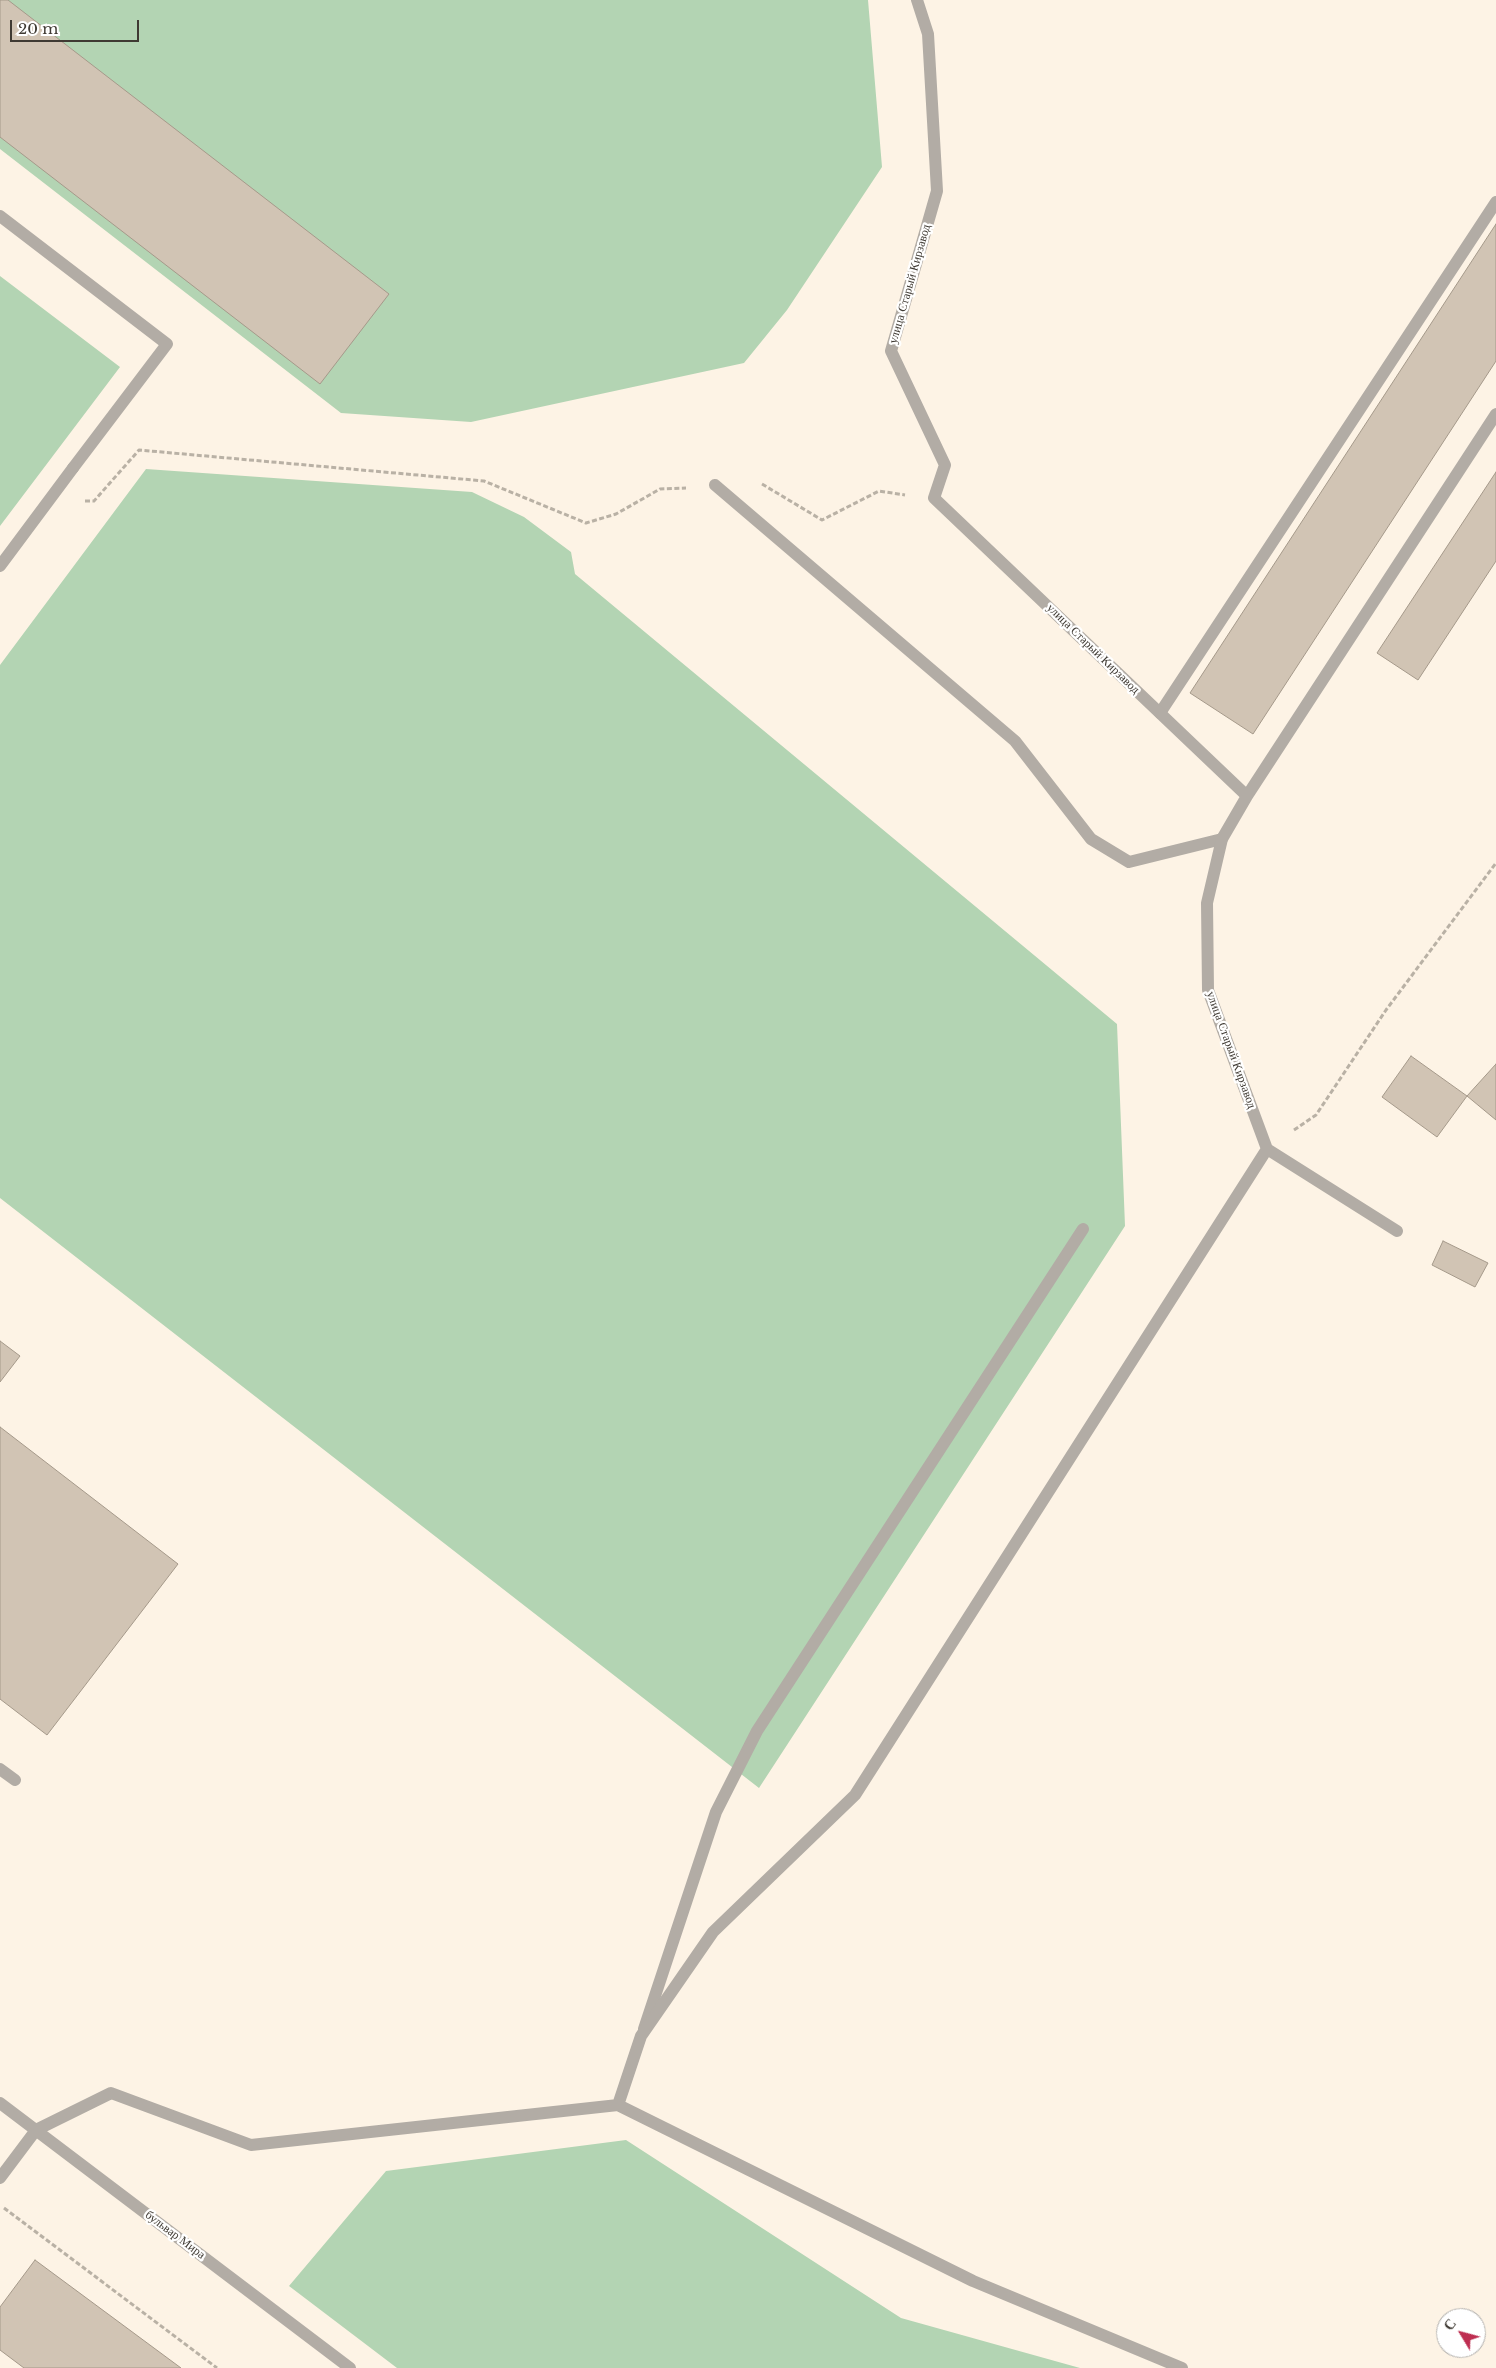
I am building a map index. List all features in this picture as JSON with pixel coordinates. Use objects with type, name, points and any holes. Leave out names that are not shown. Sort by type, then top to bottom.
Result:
[{"type":"street","name":"улица Старый Кирзавод","points":[[918,0],[928,34],[937,191],[891,352],[946,465],[934,498],[1248,796],[1222,839],[1206,903],[1208,990],[1266,1149]]},
{"type":"street","points":[[1160,713],[1496,202]]},
{"type":"street","points":[[0,216],[167,344],[0,566]]},
{"type":"street","points":[[1248,796],[1496,414]]},
{"type":"street","points":[[715,486],[1015,741],[1090,839],[1129,862],[1222,839]]},
{"type":"street","points":[[642,2036],[713,1932],[855,1795],[1266,1149],[1397,1231]]},
{"type":"street","points":[[618,2105],[716,1812],[757,1731],[1083,1229]]},
{"type":"street","points":[[0,1769],[15,1780]]},
{"type":"street","points":[[0,2178],[36,2130],[111,2094],[251,2146],[618,2105],[972,2280],[1182,2368]]},
{"type":"street","name":"бульвар Мира","points":[[0,2103],[350,2368]]},
{"type":"path","points":[[47,504],[94,500],[139,450],[484,481],[586,523],[616,514],[660,489],[761,483],[822,520],[879,491],[934,498]]},
{"type":"path","points":[[1266,1149],[1316,1115],[1386,1010],[1496,863]]},
{"type":"path","points":[[0,2205],[217,2368]]},
{"type":"green space","points":[[0,0],[868,0],[882,167],[787,310],[744,363],[471,422],[341,413],[0,149]]},
{"type":"green space","points":[[0,276],[120,367],[0,526]]},
{"type":"green space","points":[[146,469],[472,492],[524,517],[571,552],[575,574],[1117,1024],[1125,1226],[759,1788],[0,1198],[0,665]]},
{"type":"green space","points":[[626,2140],[901,2318],[1080,2368],[397,2368],[289,2286],[386,2171]]},
{"type":"building","points":[[0,0],[8,0],[389,294],[320,384],[0,137]]},
{"type":"building","points":[[1496,224],[1496,361],[1253,734],[1190,693]]},
{"type":"building","points":[[1496,472],[1496,561],[1418,680],[1377,653]]},
{"type":"building","points":[[1411,1056],[1467,1096],[1437,1137],[1382,1097]]},
{"type":"building","points":[[1496,1064],[1496,1120],[1467,1096]]},
{"type":"building","points":[[1443,1241],[1488,1263],[1475,1287],[1432,1265]]},
{"type":"building","points":[[0,1341],[20,1356],[0,1382]]},
{"type":"building","points":[[0,1427],[178,1564],[47,1735],[0,1699]]},
{"type":"building","points":[[35,2260],[181,2368],[24,2368],[0,2350],[0,2307]]}]
